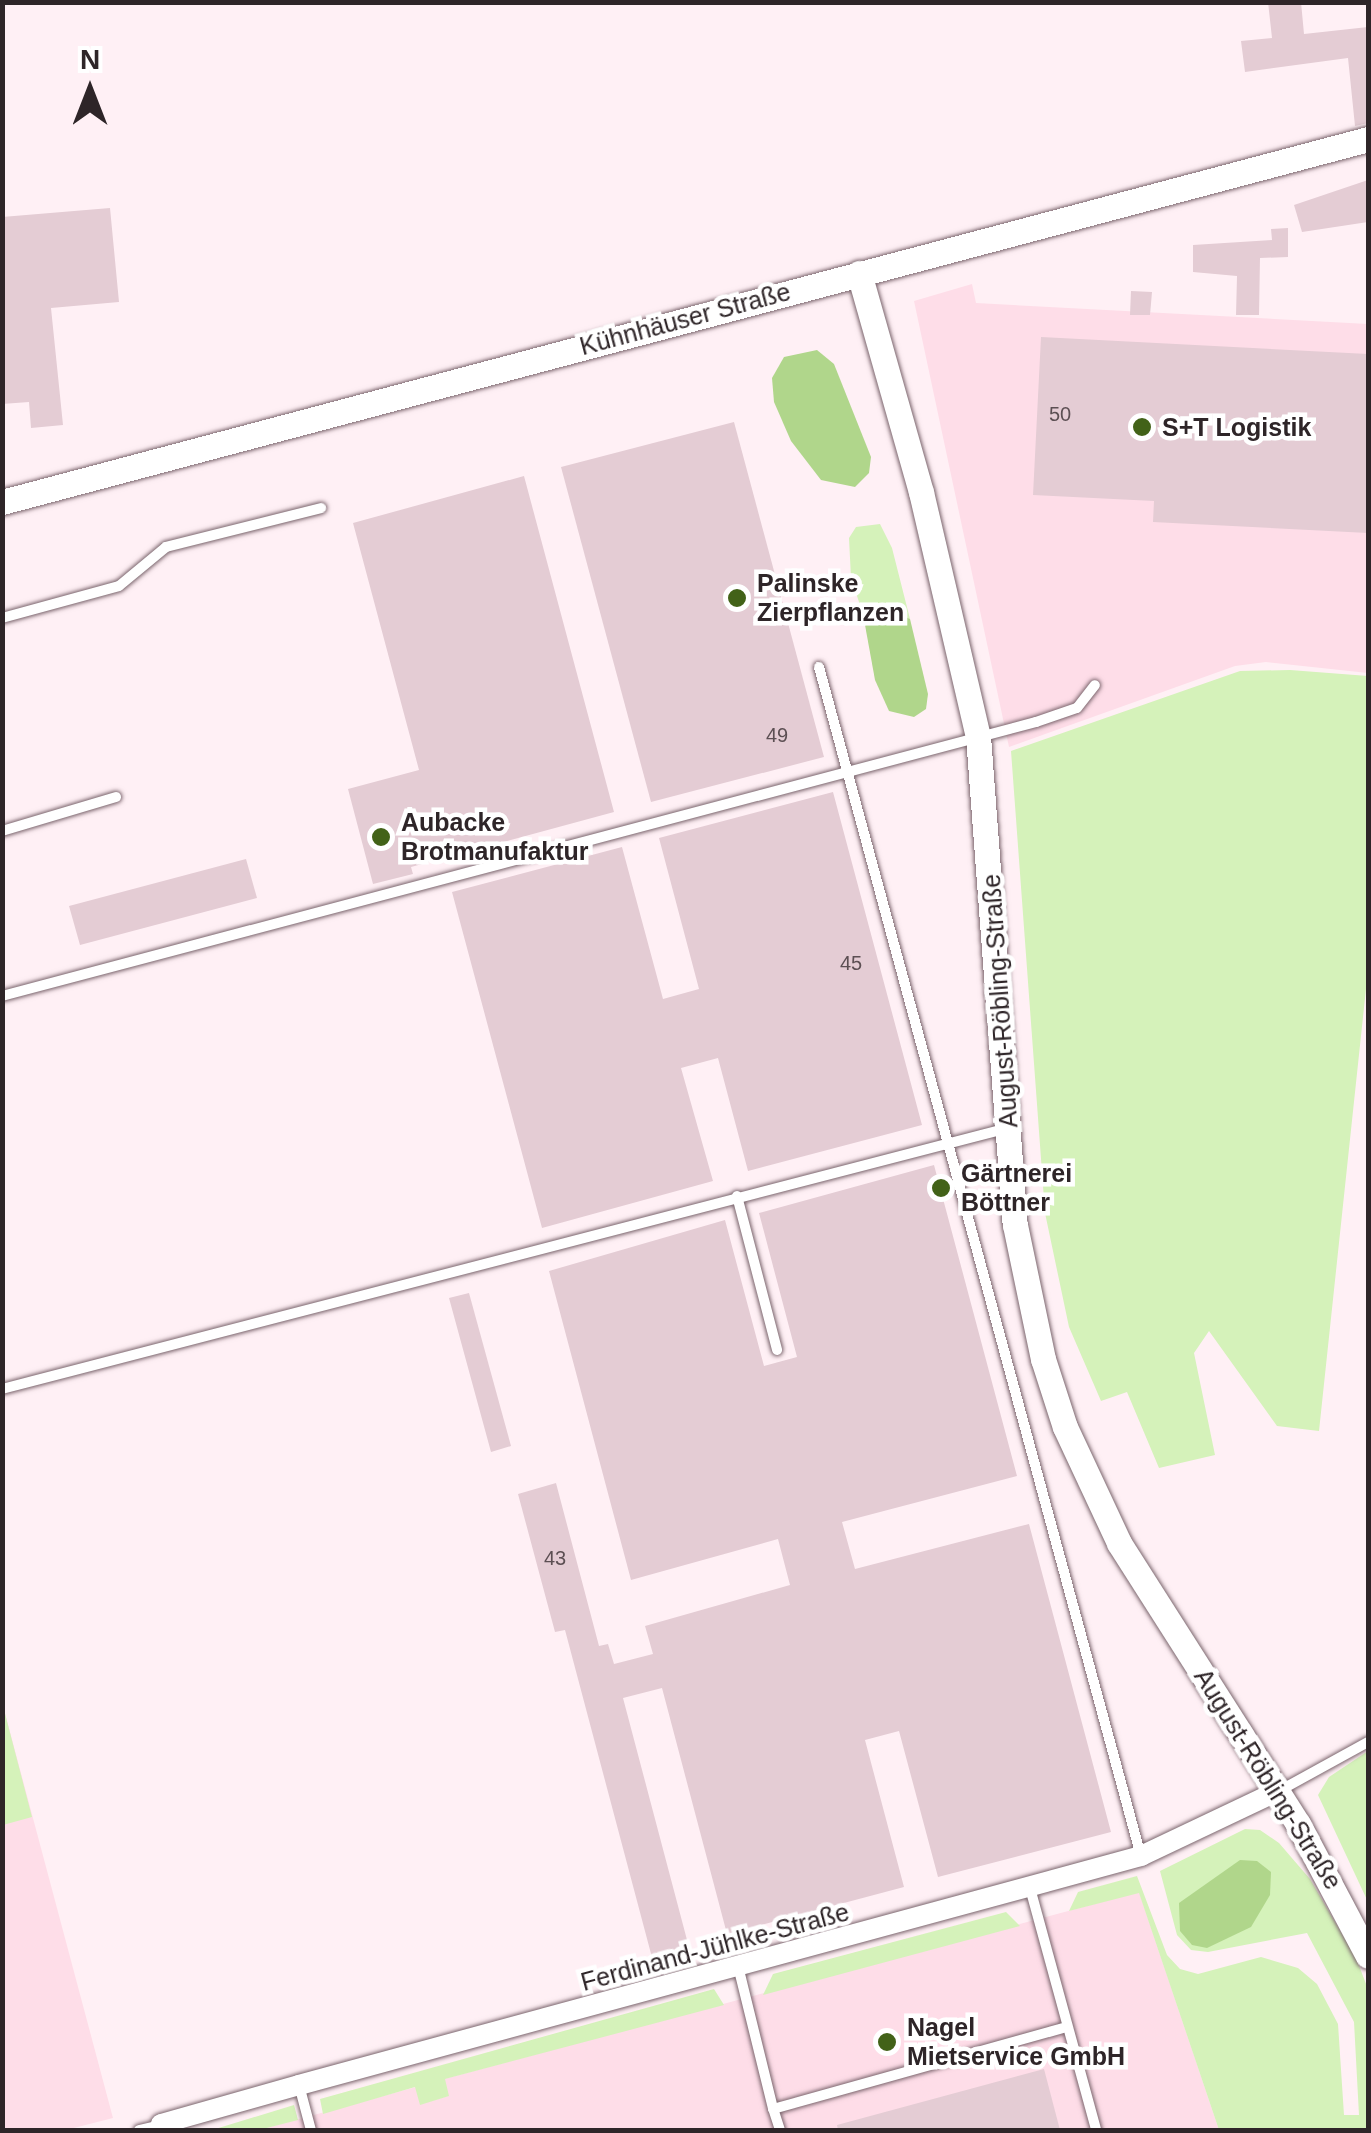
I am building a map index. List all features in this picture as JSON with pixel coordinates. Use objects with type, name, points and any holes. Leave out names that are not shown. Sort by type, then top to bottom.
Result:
[{"type":"street","name":"Kühnhäuser Straße","points":[[2,502],[1368,139]]},
{"type":"street","name":"August-Röbling-Straße","points":[[859,272],[921,492],[978,736],[1008,1128],[1025,1286],[1065,1427],[1119,1544],[1278,1791],[1368,1956]]},
{"type":"street","name":"Ferdinand-Jühlke-Straße","points":[[161,2128],[299,2085],[1141,1856],[1278,1791]]},
{"type":"lane","points":[[2,618],[119,586],[166,547],[320,508]]},
{"type":"lane","points":[[819,668],[1141,1856]]},
{"type":"lane","points":[[2,996],[1077,708],[1094,685]]},
{"type":"lane","points":[[2,830],[116,797]]},
{"type":"lane","points":[[2,1389],[947,1140],[1008,1128]]},
{"type":"lane","points":[[737,1196],[777,1350]]},
{"type":"lane","points":[[1278,1791],[1368,1742]]},
{"type":"lane","points":[[1030,1888],[1096,2130]]},
{"type":"lane","points":[[738,1966],[780,2130]]},
{"type":"lane","points":[[774,2109],[1066,2027]]},
{"type":"lane","points":[[299,2085],[311,2130]]},
{"type":"lane","points":[[138,2130],[161,2128]]},
{"type":"shaded area","points":[[972,284],[976,303],[1368,324],[1368,673],[1266,662],[1235,666],[1009,747],[914,301]]},
{"type":"shaded area","points":[[817,350],[834,364],[871,457],[869,473],[855,487],[821,480],[791,441],[774,402],[772,378],[784,357]]},
{"type":"shaded area","points":[[880,524],[892,548],[910,619],[891,610],[863,614],[851,578],[849,538],[856,527]]},
{"type":"shaded area","points":[[891,610],[910,619],[928,694],[926,709],[914,717],[889,711],[875,680],[863,614]]},
{"type":"shaded area","points":[[1240,671],[1368,676],[1368,970],[1319,1431],[1277,1426],[1209,1331],[1194,1353],[1215,1455],[1159,1468],[1127,1392],[1101,1401],[1069,1327],[1045,1213],[1011,751]]},
{"type":"shaded area","points":[[2,1702],[113,2118],[66,2130],[3,2130]]},
{"type":"shaded area","points":[[2,1702],[32,1817],[3,1825],[2,1825]]},
{"type":"shaded area","points":[[1368,1751],[1368,1902],[1318,1795],[1329,1777]]},
{"type":"shaded area","points":[[1245,1829],[1260,1830],[1279,1843],[1310,1879],[1356,1958],[1368,1989],[1368,2130],[1219,2130],[1139,1893],[1069,1911],[1078,1892],[1137,1876],[1167,1955],[1180,1969],[1198,1974],[1261,1957],[1298,1968],[1317,1984],[1338,2024],[1344,2115],[1359,2115],[1354,2022],[1307,1933],[1208,1952],[1191,1950],[1177,1935],[1160,1871]]},
{"type":"shaded area","points":[[1240,1860],[1257,1861],[1271,1872],[1270,1895],[1251,1927],[1207,1948],[1192,1945],[1180,1931],[1179,1903]]},
{"type":"shaded area","name":"Nagel Mietservice GmbH","points":[[1139,1892],[1219,2130],[259,2130],[416,2087],[421,2104],[448,2096],[444,2079]]},
{"type":"shaded area","points":[[1006,1912],[1020,1926],[763,1995],[773,1974]]},
{"type":"shaded area","points":[[714,1989],[724,2005],[445,2079],[449,2096],[420,2105],[415,2087],[323,2114],[320,2099]]},
{"type":"shaded area","points":[[294,2105],[298,2120],[259,2130],[212,2130]]},
{"type":"building","points":[[1268,2],[1301,2],[1304,34],[1368,27],[1368,123],[1355,126],[1348,58],[1245,72],[1241,41],[1272,38]]},
{"type":"building","points":[[1368,180],[1368,222],[1302,232],[1294,205]]},
{"type":"building","points":[[110,208],[119,302],[51,308],[63,425],[31,428],[29,402],[2,404],[2,217]]},
{"type":"building","points":[[1288,228],[1288,257],[1260,258],[1259,315],[1236,315],[1237,276],[1193,272],[1193,245],[1272,240],[1271,229]]},
{"type":"building","points":[[1131,291],[1152,292],[1150,315],[1130,315]]},
{"type":"building","points":[[1041,337],[1368,354],[1368,533],[1153,522],[1154,501],[1033,495]]},
{"type":"building","points":[[734,422],[824,757],[651,802],[561,467]]},
{"type":"building","points":[[524,476],[614,812],[411,867],[413,874],[373,884],[348,789],[419,770],[353,523]]},
{"type":"building","points":[[833,792],[922,1125],[748,1171],[718,1058],[681,1068],[713,1181],[542,1228],[452,892],[622,847],[663,999],[699,989],[659,838]]},
{"type":"building","points":[[246,859],[257,898],[80,945],[69,906]]},
{"type":"building","points":[[934,1165],[1017,1476],[842,1522],[855,1569],[1029,1524],[1111,1832],[938,1877],[899,1731],[865,1740],[904,1887],[727,1934],[662,1688],[623,1698],[691,1955],[654,1965],[565,1630],[555,1632],[518,1494],[556,1483],[599,1646],[608,1644],[614,1664],[653,1654],[645,1626],[790,1585],[778,1539],[631,1580],[549,1271],[725,1220],[764,1366],[797,1357],[759,1213]]},
{"type":"building","points":[[469,1293],[511,1446],[491,1452],[449,1298]]},
{"type":"building","points":[[1044,2069],[1060,2130],[838,2130],[837,2125]]},
{"type":"place","name":"S+T Logistik","points":[[1142,427]]},
{"type":"place","name":"Palinske Zierpflanzen","points":[[737,598]]},
{"type":"place","name":"Aubacke Brotmanufaktur","points":[[381,837]]},
{"type":"place","name":"Gärtnerei Böttner","points":[[941,1188]]},
{"type":"place","name":"Nagel Mietservice GmbH","points":[[887,2042]]}]
